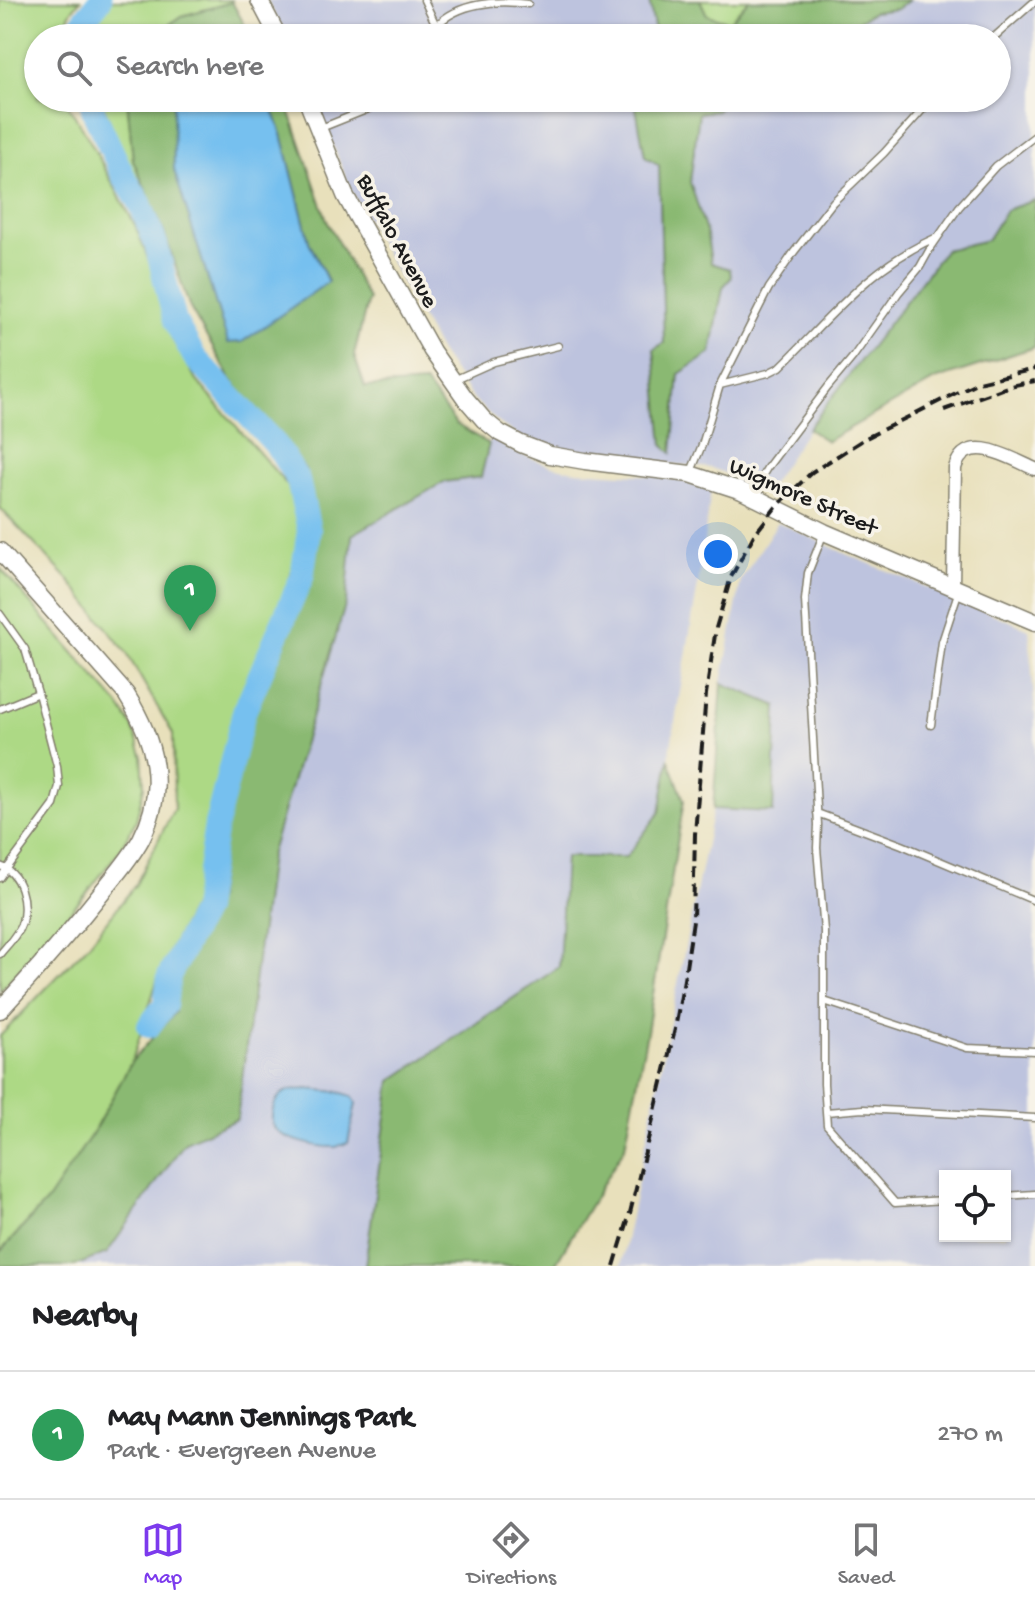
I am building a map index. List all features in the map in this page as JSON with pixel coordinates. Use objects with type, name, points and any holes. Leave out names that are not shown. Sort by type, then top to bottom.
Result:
[{"type":"street","points":[[259,0],[272,24]]},
{"type":"street","name":"Buffalo Avenue","points":[[311,112],[345,195],[432,351],[465,398]]},
{"type":"street","name":"Wigmore Street","points":[[465,398],[484,420],[521,444],[550,455],[690,474],[751,495],[824,532],[1035,622]]},
{"type":"street","points":[[956,588],[955,468],[958,459],[967,450],[987,449],[1035,469]]},
{"type":"street","points":[[0,551],[126,694],[141,718],[149,739],[156,777],[148,822],[140,841],[63,942],[0,1010]]},
{"type":"lane","points":[[424,0],[435,24]]},
{"type":"lane","points":[[438,24],[447,15],[465,7],[507,1],[528,4]]},
{"type":"lane","points":[[1009,24],[1035,1]]},
{"type":"lane","points":[[318,129],[361,112]]},
{"type":"lane","points":[[690,474],[720,385],[769,288],[833,202],[921,112]]},
{"type":"lane","points":[[751,495],[767,468],[920,267],[959,207],[996,166],[1035,136]]},
{"type":"lane","points":[[720,385],[780,367],[857,289],[888,263],[939,237]]},
{"type":"lane","points":[[453,381],[494,362],[558,346]]},
{"type":"lane","points":[[824,532],[808,573],[805,600],[824,931],[827,1125],[895,1203],[939,1200]]},
{"type":"lane","points":[[931,725],[942,642],[956,588]]},
{"type":"lane","points":[[0,614],[25,649],[57,766],[59,786],[54,805],[4,867],[0,878]]},
{"type":"lane","points":[[0,709],[38,693]]},
{"type":"lane","points":[[817,813],[1035,901]]},
{"type":"lane","points":[[0,954],[15,937],[22,923],[24,908],[17,881],[4,867]]},
{"type":"lane","points":[[824,1001],[967,1048],[1035,1051]]},
{"type":"lane","points":[[826,1112],[863,1109],[1035,1118]]},
{"type":"lane","points":[[1011,1196],[1035,1194]]},
{"type":"shaded area","points":[[267,0],[649,0],[653,24],[280,24]]},
{"type":"shaded area","points":[[909,0],[1035,0],[1035,200],[1006,210],[987,240],[945,250],[808,429],[767,491],[711,468],[574,454],[521,438],[498,422],[473,399],[440,352],[351,190],[320,112],[638,112],[659,165],[664,343],[654,350],[663,445],[672,453],[679,374],[711,353],[723,287],[730,269],[711,263],[707,235],[690,182],[699,112],[1011,112],[1011,24],[854,24],[873,12],[897,9]]},
{"type":"shaded area","points":[[491,437],[510,450],[552,466],[574,471],[655,476],[711,490],[660,812],[626,858],[565,858],[559,967],[391,1081],[365,1266],[75,1266],[107,1253],[185,1142],[237,1119],[270,856],[346,602],[352,535],[444,482],[480,477]]},
{"type":"shaded area","points":[[778,522],[846,554],[1029,629],[1035,717],[1035,1266],[621,1266],[713,809],[773,812],[777,707],[722,683],[741,580]]},
{"type":"green space","points":[[0,0],[80,0],[66,24],[24,24],[24,112],[72,112],[135,225],[160,290],[172,339],[197,381],[288,486],[301,536],[281,611],[234,714],[197,897],[161,968],[132,1061],[94,1131],[47,1201],[0,1252],[0,1036],[88,945],[136,884],[174,809],[173,734],[126,652],[68,579],[0,508]]},
{"type":"green space","points":[[110,0],[232,0],[182,16],[170,24],[92,24]]},
{"type":"green space","points":[[649,0],[700,0],[707,15],[729,22],[749,0],[909,0],[897,9],[873,12],[854,24],[653,24]]},
{"type":"green space","points":[[700,0],[749,0],[729,22],[707,15]]},
{"type":"green space","points":[[232,2],[244,24],[170,24],[182,16]]},
{"type":"green space","points":[[106,112],[128,112],[133,160],[164,232],[132,174]]},
{"type":"green space","points":[[128,112],[179,112],[328,281],[309,242],[282,134],[273,112],[290,112],[328,223],[368,299],[354,355],[365,387],[425,383],[456,424],[489,444],[481,477],[444,482],[352,535],[346,602],[270,856],[237,1119],[185,1142],[107,1253],[75,1266],[0,1266],[0,1252],[47,1201],[94,1131],[132,1061],[175,1012],[175,976],[216,901],[227,819],[253,715],[310,581],[318,527],[305,469],[232,381],[190,308],[164,232],[133,160]]},
{"type":"green space","points":[[637,112],[705,112],[699,113],[690,182],[707,235],[711,263],[730,269],[731,278],[723,287],[711,353],[679,374],[672,453],[663,445],[654,349],[664,343],[659,165],[645,156]]},
{"type":"green space","points":[[1035,200],[1035,347],[935,380],[827,441],[808,429],[945,250],[987,240],[1006,210]]},
{"type":"green space","points":[[0,568],[119,705],[132,726],[142,755],[144,786],[136,821],[119,851],[86,894],[0,991]]},
{"type":"green space","points":[[722,683],[777,706],[773,812],[713,809]]},
{"type":"green space","points":[[669,760],[684,800],[647,1032],[625,1147],[554,1266],[365,1266],[391,1081],[559,967],[565,857],[626,857],[660,812]]},
{"type":"water","points":[[173,112],[273,112],[282,134],[309,242],[328,282],[242,342],[228,343],[174,170]]},
{"type":"water","points":[[308,1089],[352,1096],[356,1103],[348,1143],[336,1147],[314,1145],[289,1138],[274,1127],[273,1111],[280,1096],[289,1091]]},
{"type":"waterway","points":[[82,24],[100,0]]},
{"type":"waterway","points":[[94,112],[124,177],[140,203],[156,244],[175,321],[195,358],[276,445],[298,480],[309,530],[302,577],[244,712],[216,825],[203,910],[169,976],[165,1005],[149,1026]]},
{"type":"railway","points":[[614,1266],[675,1029],[685,974],[693,921],[695,834],[706,694],[716,628],[731,577],[754,535],[776,507],[812,472],[866,438],[978,382],[1035,369]]},
{"type":"railway","points":[[944,410],[1010,386],[1035,381]]},
{"type":"place","name":"May Mann Jennings Park","points":[[190,631]]}]
